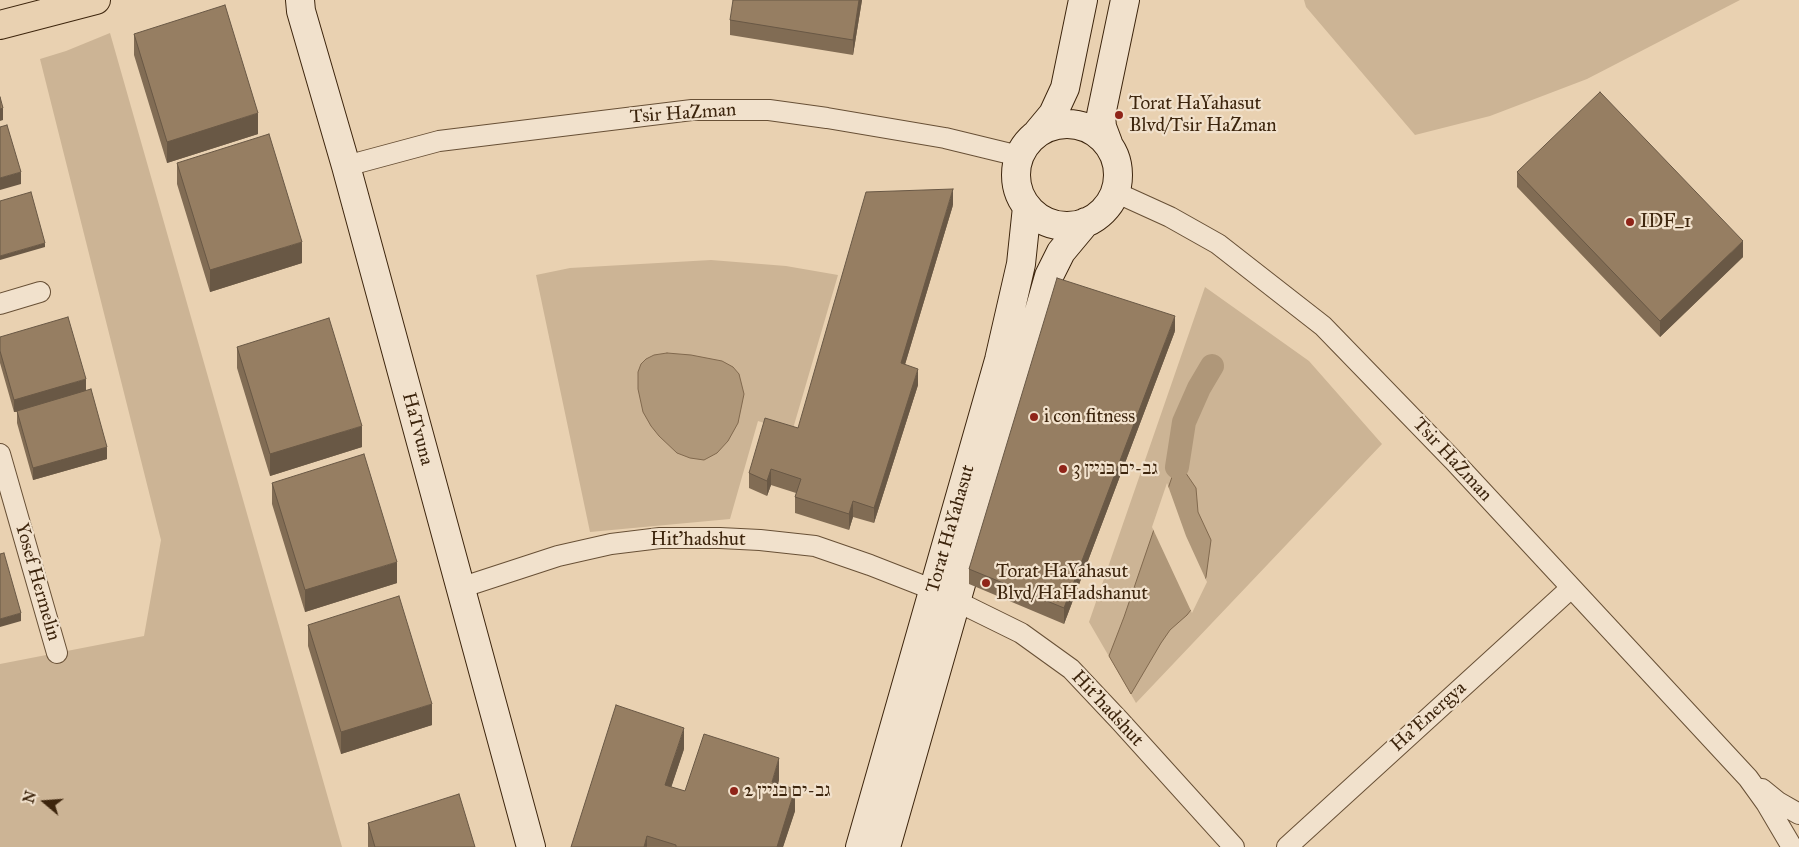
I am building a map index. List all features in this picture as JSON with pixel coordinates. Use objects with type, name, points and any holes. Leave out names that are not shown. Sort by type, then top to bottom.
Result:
[{"type":"main road","points":[[0,25],[96,0]]},
{"type":"street","points":[[1083,0],[1065,88],[1053,114],[1027,143],[1019,156],[1016,170],[1016,183],[1020,196],[1027,207],[1039,218],[1054,225],[1070,226],[1086,222],[1098,215],[1109,205],[1115,192],[1118,175],[1115,157],[1102,127],[1101,116],[1125,0]]},
{"type":"street","name":"HaTvuna","points":[[297,4],[346,166],[531,847]]},
{"type":"street","name":"Tsir HaZman","points":[[346,166],[439,141],[692,110],[769,110],[819,117],[945,138],[1019,156]]},
{"type":"street","points":[[1038,132],[1068,123],[1083,126],[1097,133],[1108,144]]},
{"type":"street","name":"Tsir HaZman","points":[[1115,192],[1170,217],[1218,244],[1323,326],[1453,460],[1748,778],[1766,802],[1792,847]]},
{"type":"street","name":"Torat HaYahasut","points":[[886,847],[999,360],[1020,264],[1027,207]]},
{"type":"street","name":"Torat HaYahasut","points":[[860,847],[945,596],[1049,276],[1061,252],[1086,222]]},
{"type":"street","points":[[0,304],[40,292]]},
{"type":"street","name":"Yosef Hermelin","points":[[0,454],[57,653]]},
{"type":"street","name":"Hit'hadshut","points":[[460,588],[558,556],[611,544],[660,538],[760,540],[815,546],[870,565],[945,596],[1021,633],[1071,670],[1234,847]]},
{"type":"street","name":"Ha'Energya","points":[[1287,847],[1571,588]]},
{"type":"street","name":"Tsir HaZman","points":[[1748,778],[1778,802],[1799,814]]},
{"type":"shaded area","points":[[1304,0],[1740,0],[1587,79],[1490,116],[1415,135],[1306,7]]},
{"type":"shaded area","points":[[110,33],[342,847],[0,847],[0,664],[144,636],[161,540],[40,59],[66,51]]},
{"type":"shaded area","points":[[711,260],[786,266],[838,275],[792,432],[758,421],[730,519],[590,532],[536,275],[570,268]]},
{"type":"shaded area","points":[[1205,287],[1309,361],[1382,444],[1136,703],[1089,622]]},
{"type":"shaded area","points":[[667,353],[722,361],[733,367],[739,374],[744,394],[738,423],[728,441],[717,453],[704,460],[690,458],[677,453],[659,436],[643,412],[638,389],[638,372],[641,364],[654,355]]},
{"type":"shaded area","points":[[1179,463],[1196,488],[1198,512],[1211,540],[1206,577],[1194,606],[1170,630],[1131,694],[1109,656],[1173,474]]},
{"type":"pier","points":[[1167,483],[1186,536],[1207,582],[1192,613],[1152,527]]},
{"type":"building","points":[[733,0],[859,0],[853,40],[730,20]]},
{"type":"building","points":[[225,5],[258,113],[167,142],[134,34]]},
{"type":"building","name":"IDF_1","points":[[1600,92],[1743,241],[1660,321],[1517,172]]},
{"type":"building","points":[[0,97],[3,108],[0,109]]},
{"type":"building","points":[[7,125],[21,172],[0,178],[0,127]]},
{"type":"building","points":[[269,134],[302,242],[210,270],[177,163]]},
{"type":"building","points":[[953,189],[901,363],[918,369],[874,508],[853,501],[849,514],[795,497],[801,479],[771,469],[767,481],[749,473],[765,418],[798,428],[866,192]]},
{"type":"building","points":[[31,192],[45,243],[0,256],[0,201]]},
{"type":"building","name":"גב-ים בניין 3","points":[[1057,278],[1175,316],[1064,608],[969,569]]},
{"type":"building","points":[[68,317],[86,379],[14,400],[0,351],[0,337]]},
{"type":"building","points":[[329,318],[362,426],[270,454],[237,347]]},
{"type":"building","points":[[91,389],[107,447],[33,468],[17,411]]},
{"type":"building","points":[[364,454],[397,562],[305,590],[272,483]]},
{"type":"building","points":[[4,553],[21,613],[0,619],[0,554]]},
{"type":"building","points":[[399,596],[432,704],[341,732],[308,625]]},
{"type":"building","name":"גב-ים בניין 2","points":[[616,705],[684,728],[665,785],[685,791],[704,734],[779,758],[772,782],[795,789],[777,847],[676,847],[676,845],[647,836],[644,847],[571,847]]},
{"type":"building","points":[[459,794],[475,847],[375,847],[368,823]]},
{"type":"waterway","points":[[1177,467],[1184,422],[1199,388],[1212,366]]},
{"type":"place","name":"Torat HaYahasut Blvd/Tsir HaZman","points":[[1119,115]]},
{"type":"place","name":"IDF_1","points":[[1630,222]]},
{"type":"place","name":"i con fitness","points":[[1034,417]]},
{"type":"place","name":"גב-ים בניין 3","points":[[1063,469]]},
{"type":"place","name":"Torat HaYahasut Blvd/HaHadshanut","points":[[986,583]]},
{"type":"place","name":"גב-ים בניין 2","points":[[734,791]]}]
